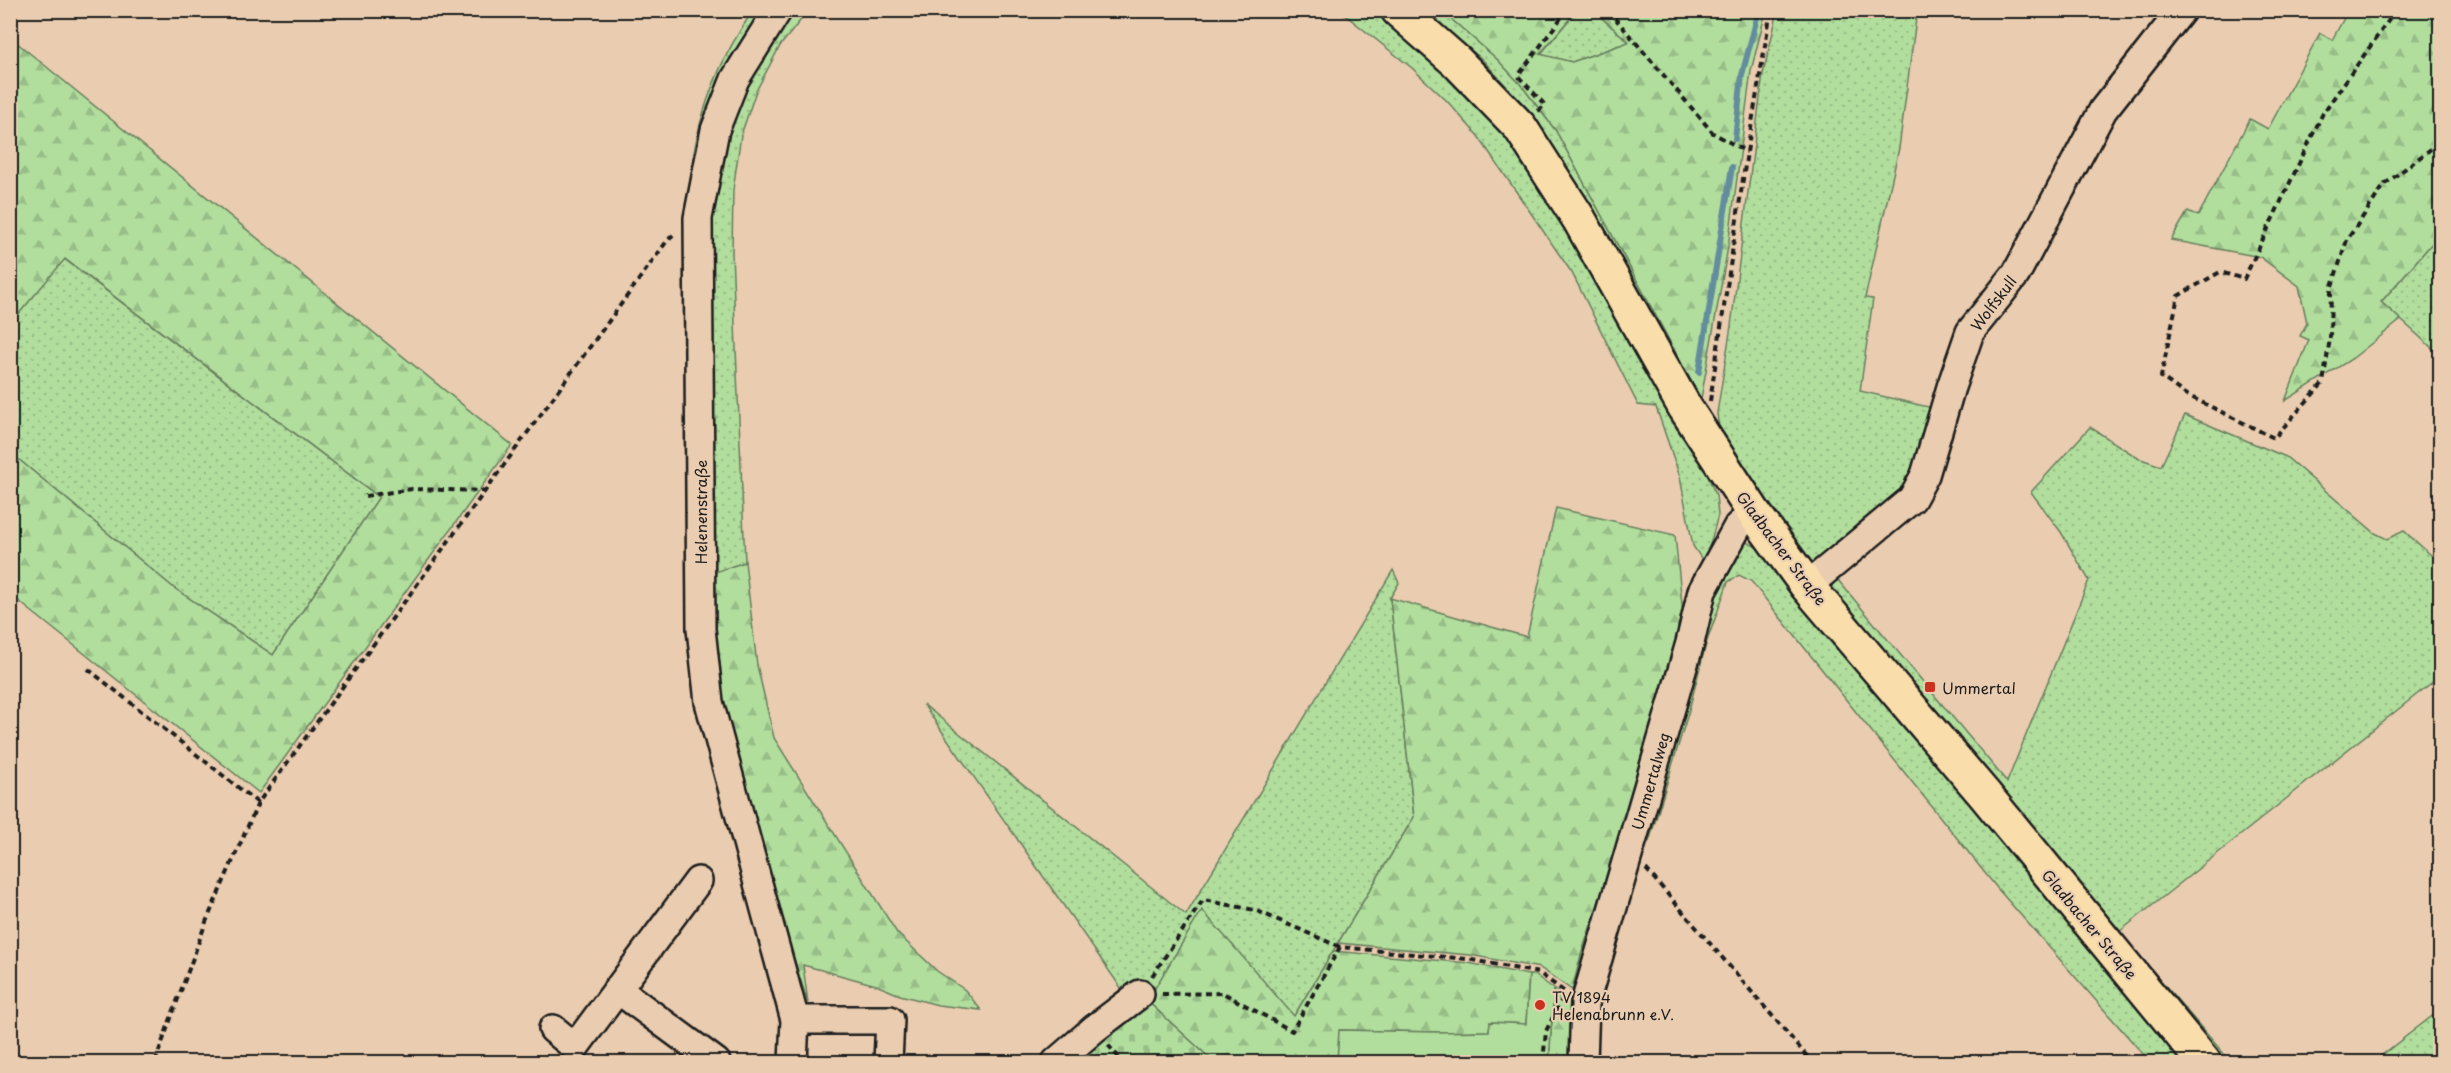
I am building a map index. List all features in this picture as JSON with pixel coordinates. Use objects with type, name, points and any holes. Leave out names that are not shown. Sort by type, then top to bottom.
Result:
[{"type":"main road","name":"Gladbacher Straße","points":[[1398,10],[1457,62],[1520,127],[1580,219],[1696,425],[1754,513],[1808,586],[1985,795],[2204,1062]]},
{"type":"street","name":"Helenenstraße","points":[[778,10],[735,79],[723,109],[716,130],[698,218],[701,629],[709,702],[795,1020],[793,1062]]},
{"type":"street","name":"Wolfskull","points":[[1808,586],[1912,499],[1925,475],[1970,332],[2016,274],[2103,110],[2182,10]]},
{"type":"street","name":"Ummertalweg","points":[[1583,1062],[1585,1003],[1690,643],[1702,591],[1738,526],[1754,513]]},
{"type":"street","points":[[553,1029],[575,1047],[698,881]]},
{"type":"street","points":[[617,989],[716,1062]]},
{"type":"street","points":[[1056,1062],[1140,994]]},
{"type":"street","points":[[795,1020],[890,1020],[888,1062]]},
{"type":"path","points":[[1520,127],[1545,105],[1518,76],[1566,10]]},
{"type":"path","points":[[1608,10],[1713,133],[1747,152]]},
{"type":"path","points":[[1696,425],[1711,400],[1747,152],[1771,10]]},
{"type":"path","points":[[2396,10],[2323,113],[2244,279],[2220,272],[2178,296],[2161,377],[2183,393],[2274,438],[2323,383],[2330,338],[2331,289],[2347,240],[2385,184],[2440,142]]},
{"type":"path","points":[[155,1062],[206,922],[258,803],[667,241],[698,218]]},
{"type":"path","points":[[365,496],[412,489],[484,491]]},
{"type":"path","points":[[88,669],[258,803]]},
{"type":"path","points":[[1630,850],[1812,1062]]},
{"type":"path","points":[[1140,994],[1203,900],[1255,910],[1340,947],[1467,959],[1539,973],[1566,992],[1546,1031],[1544,1062]]},
{"type":"path","points":[[1140,994],[1223,993],[1292,1031],[1340,947]]},
{"type":"green space","points":[[753,11],[770,11],[690,200],[694,150],[707,101],[727,54]]},
{"type":"green space","points":[[797,11],[808,11],[780,46],[756,91],[741,135],[733,190],[732,253],[745,562],[712,573],[712,221],[717,155],[744,84],[774,36]]},
{"type":"green space","points":[[1340,11],[1381,11],[1403,28],[1521,151],[1692,440],[1716,495],[1718,515],[1705,564],[1693,546],[1680,477],[1656,407],[1638,405],[1572,273],[1478,136],[1447,101],[1412,68]]},
{"type":"green space","points":[[1423,11],[1442,11],[1497,59],[1522,86],[1556,131],[1701,399],[1683,384],[1605,240],[1580,187],[1528,110],[1482,59]]},
{"type":"green space","points":[[1442,11],[1576,11],[1540,54],[1572,62],[1629,42],[1594,11],[1766,11],[1751,71],[1728,247],[1701,399],[1556,131],[1522,86],[1497,59]]},
{"type":"green space","points":[[1576,11],[1594,11],[1629,42],[1572,62],[1540,55]]},
{"type":"green space","points":[[1778,11],[1917,11],[1899,148],[1865,298],[1873,299],[1860,391],[1937,409],[1919,477],[1823,564],[1807,564],[1720,439],[1717,413],[1731,326],[1763,74]]},
{"type":"green space","points":[[2348,11],[2440,11],[2440,234],[2381,302],[2401,320],[2353,358],[2285,401],[2309,340],[2300,336],[2307,323],[2299,286],[2260,257],[2171,240],[2188,211],[2198,216],[2250,119],[2268,129],[2320,33],[2332,40]]},
{"type":"green space","points":[[11,38],[512,445],[259,793],[11,595],[11,453],[174,588],[273,655],[379,497],[65,259],[11,323]]},
{"type":"green space","points":[[2440,234],[2440,355],[2381,302]]},
{"type":"green space","points":[[64,259],[379,497],[273,655],[174,588],[11,453],[11,323]]},
{"type":"green space","points":[[2185,415],[2286,457],[2375,533],[2387,539],[2404,531],[2440,563],[2440,676],[2119,932],[2231,1062],[2218,1062],[1830,589],[1837,579],[2007,782],[2089,580],[2061,532],[2031,492],[2090,427],[2138,458],[2161,466]]},
{"type":"green space","points":[[1556,508],[1675,535],[1683,615],[1572,990],[1540,968],[1470,955],[1338,943],[1414,817],[1390,598],[1527,637]]},
{"type":"green space","points":[[1744,541],[1759,548],[2190,1062],[2150,1062],[1997,888],[1751,581],[1739,575],[1728,582],[1706,644],[1689,710],[1649,842],[1648,823],[1721,569]]},
{"type":"green space","points":[[745,562],[757,665],[774,738],[897,933],[937,971],[965,990],[981,1010],[938,1005],[803,965],[808,1003],[733,770],[716,680],[712,573]]},
{"type":"green space","points":[[1393,570],[1399,583],[1390,598],[1414,817],[1294,1016],[1152,993],[1128,998],[923,704],[1186,915]]},
{"type":"green space","points":[[1683,615],[1685,633],[1578,992],[1572,990],[1581,955],[1607,877]]},
{"type":"green space","points":[[1202,910],[1294,1016],[1333,951],[1468,963],[1529,975],[1526,1024],[1490,1022],[1489,1031],[1340,1030],[1337,1062],[1214,1062],[1145,999],[1152,993]]},
{"type":"green space","name":"TV 1894 Helenabrunn e.V.","points":[[1529,975],[1535,975],[1554,989],[1549,1062],[1337,1062],[1339,1030],[1489,1031],[1490,1022],[1526,1024]]},
{"type":"green space","points":[[1554,989],[1570,1000],[1576,1062],[1549,1062]]},
{"type":"green space","points":[[1145,999],[1214,1062],[1063,1062]]},
{"type":"green space","points":[[2440,1010],[2440,1062],[2373,1062]]},
{"type":"waterway","points":[[1735,139],[1742,75],[1759,10]]},
{"type":"waterway","points":[[1699,372],[1732,167]]},
{"type":"place","name":"Ummertal","points":[[1930,687]]},
{"type":"place","name":"TV 1894 Helenabrunn e.V.","points":[[1540,1005]]}]
